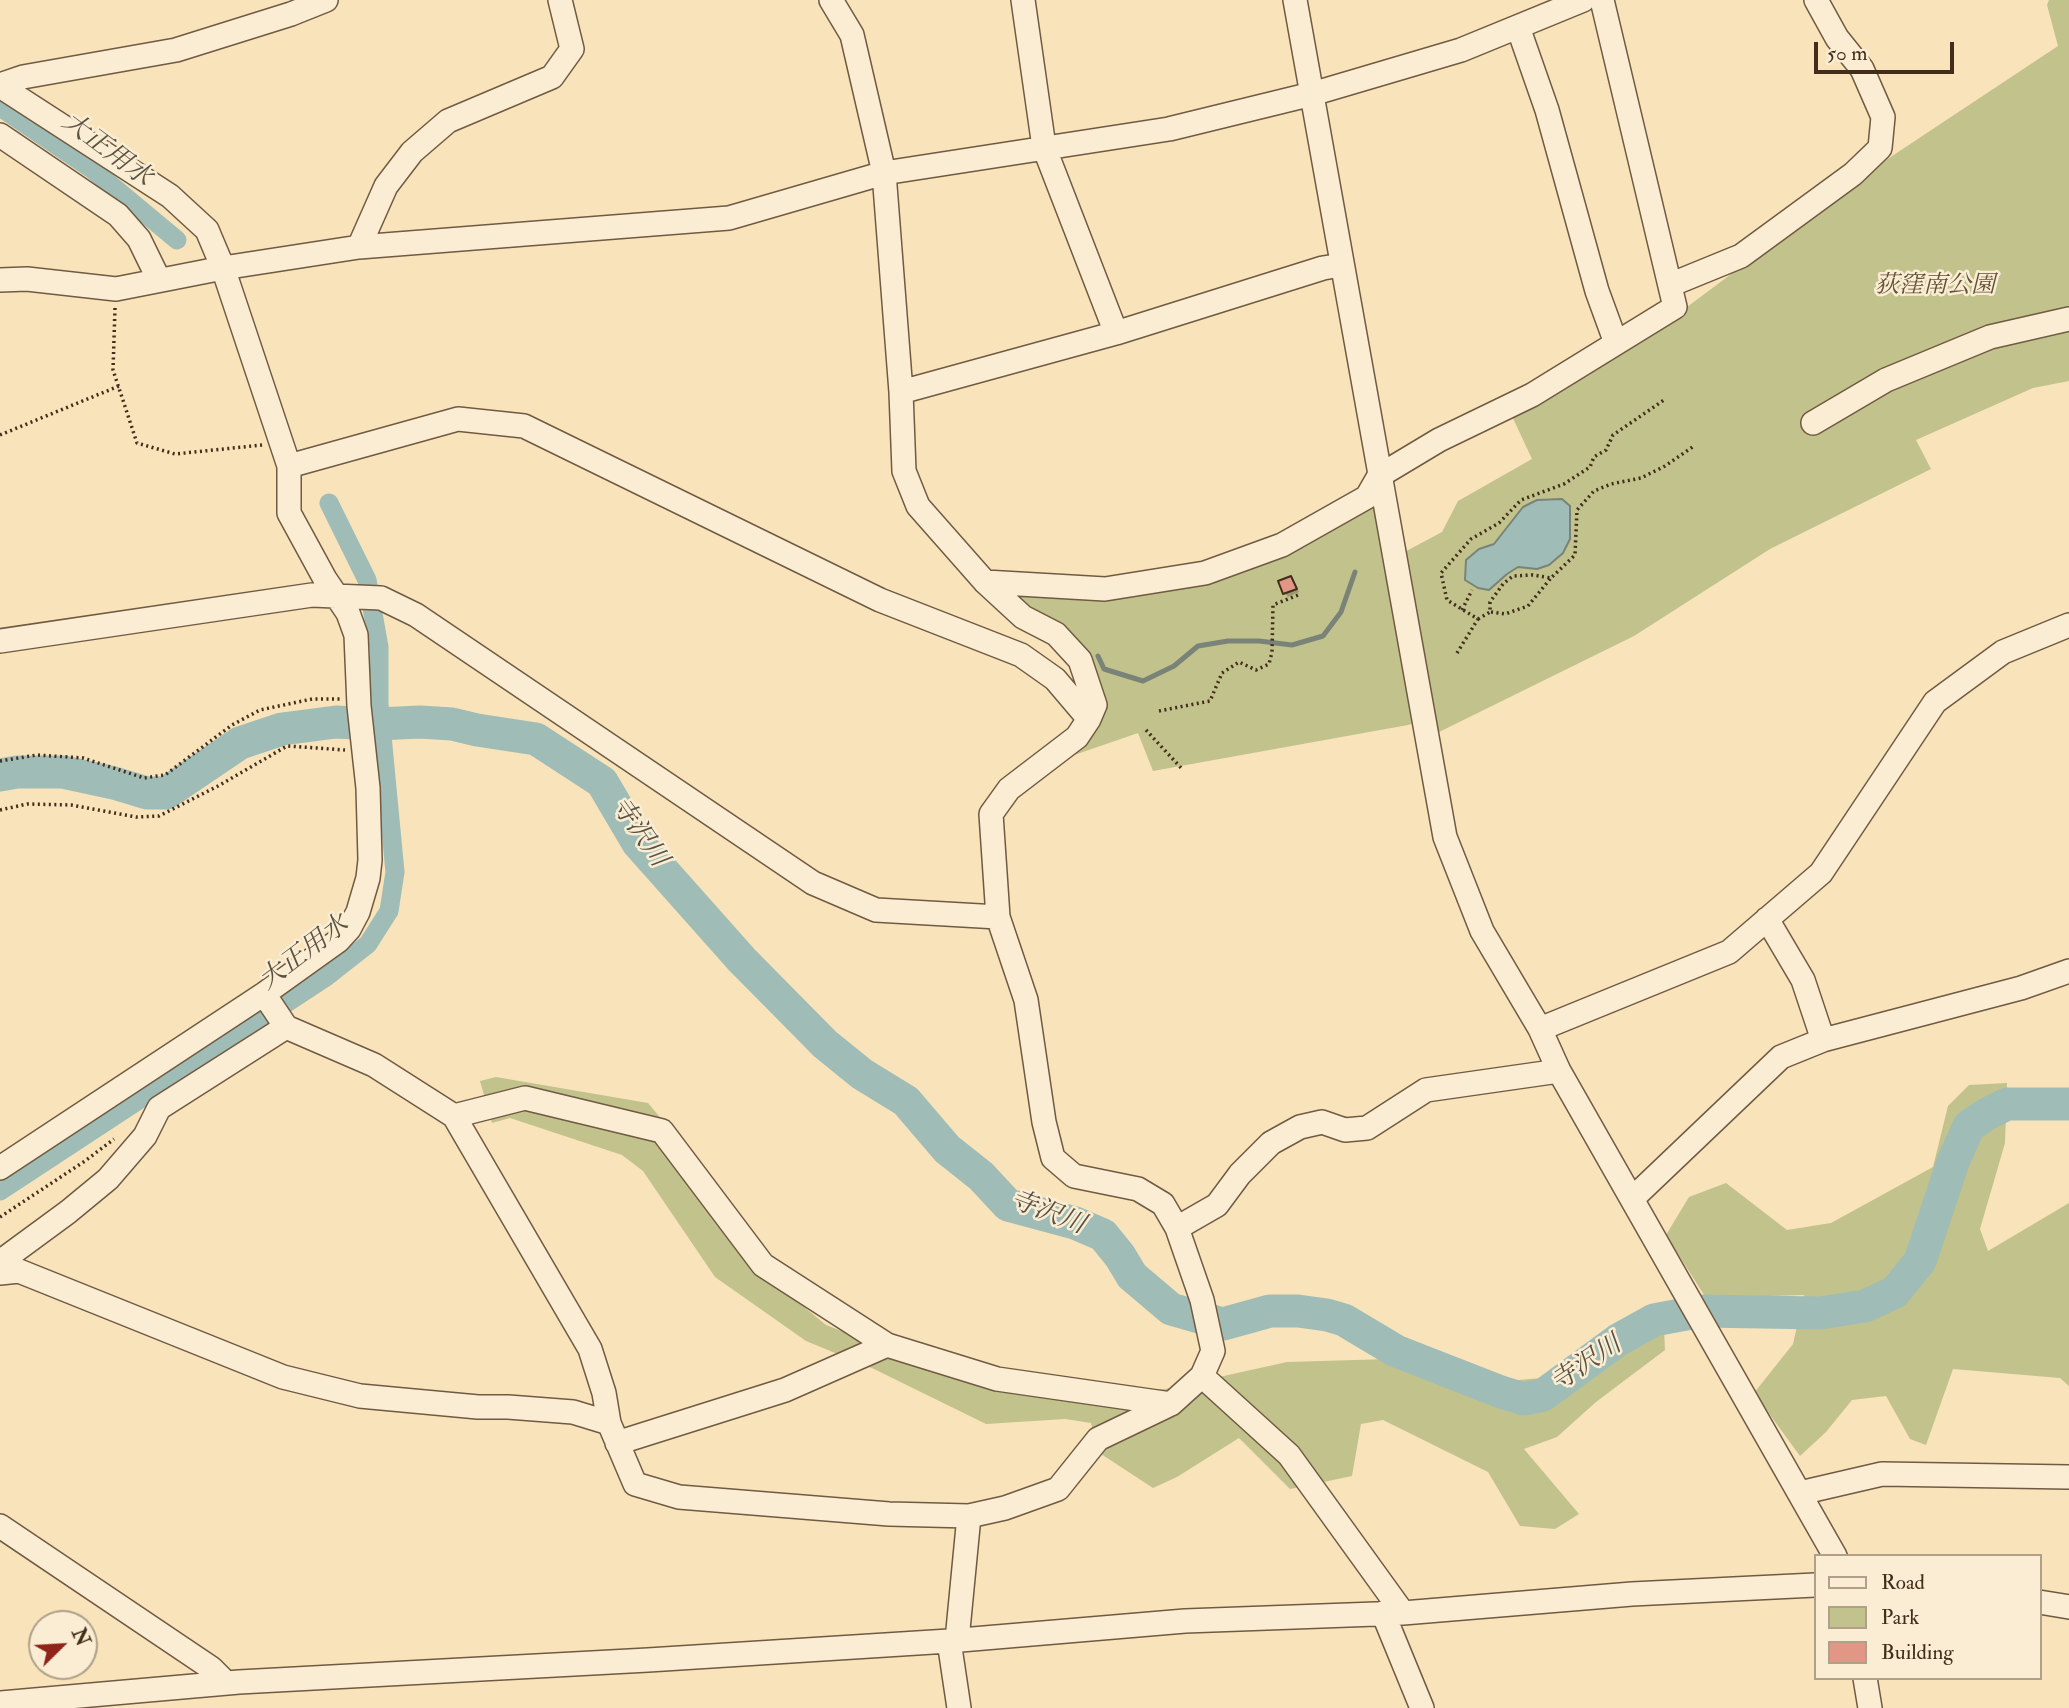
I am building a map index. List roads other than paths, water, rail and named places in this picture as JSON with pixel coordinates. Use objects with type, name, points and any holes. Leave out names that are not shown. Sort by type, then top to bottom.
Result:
[{"type":"street","points":[[0,86],[23,78],[176,50],[291,14],[326,0]]},
{"type":"street","points":[[359,247],[386,186],[412,152],[448,121],[552,77],[572,49],[560,0]]},
{"type":"street","points":[[267,999],[284,1025],[374,1065],[454,1116],[590,1349],[613,1433],[635,1484],[679,1497],[889,1514],[969,1516],[1005,1508],[1058,1489],[1098,1439],[1171,1404],[1202,1376],[1213,1351],[1202,1300],[1177,1228],[1163,1204],[1138,1189],[1074,1176],[1053,1158],[1044,1122],[1026,1000],[998,917],[991,814],[1009,789],[1077,737],[1095,705],[1080,660],[1056,635],[1023,617],[985,582],[918,506],[904,471],[901,391],[884,173],[852,35],[831,0]]},
{"type":"street","points":[[1023,0],[1044,147],[1116,333]]},
{"type":"street","points":[[1295,0],[1445,837],[1482,931],[1834,1554]]},
{"type":"street","points":[[0,280],[27,279],[116,289],[223,268],[359,247],[729,218],[884,173],[1169,129],[1312,94],[1461,50],[1583,0]]},
{"type":"street","points":[[985,582],[1105,589],[1205,573],[1282,545],[1367,497],[1379,476],[1439,440],[1532,395],[1675,307],[1602,0]]},
{"type":"street","points":[[1670,285],[1741,256],[1853,174],[1880,148],[1883,117],[1862,69],[1837,38],[1816,0]]},
{"type":"street","points":[[1518,27],[1547,110],[1597,290],[1616,343]]},
{"type":"street","points":[[0,86],[170,196],[206,230],[223,268],[289,466],[289,513],[325,579],[344,597],[356,635],[359,703],[368,788],[370,860],[358,912],[349,929],[338,941],[267,999],[0,1168]]},
{"type":"street","points":[[0,135],[118,215],[139,239],[159,280]]},
{"type":"street","points":[[901,391],[1116,333],[1323,268],[1342,265]]},
{"type":"street","points":[[1813,423],[1886,380],[1990,337],[2069,319]]},
{"type":"street","points":[[289,466],[458,419],[524,426],[880,600],[1021,655],[1055,679],[1089,719]]},
{"type":"street","points":[[0,641],[312,595],[382,598],[416,615],[813,883],[876,911],[998,917]]},
{"type":"street","points":[[1539,1029],[1729,952],[1821,873],[1935,702],[2003,652],[2069,625]]},
{"type":"street","points":[[1767,919],[1803,980],[1823,1040]]},
{"type":"street","points":[[1632,1199],[1781,1057],[1823,1040],[2021,988],[2069,971]]},
{"type":"street","points":[[0,1262],[108,1179],[145,1136],[159,1108],[284,1025]]},
{"type":"street","points":[[1177,1228],[1217,1205],[1240,1174],[1271,1143],[1300,1127],[1322,1122],[1345,1130],[1367,1128],[1426,1090],[1559,1071]]},
{"type":"street","points":[[454,1116],[525,1098],[662,1132],[762,1265],[887,1345],[998,1379],[1171,1404]]},
{"type":"street","points":[[0,1273],[19,1271],[283,1377],[373,1397],[478,1407],[573,1412],[613,1433],[785,1390],[887,1345]]},
{"type":"street","points":[[1202,1376],[1289,1455],[1393,1613],[1422,1708]]},
{"type":"street","points":[[1800,1493],[1882,1474],[2069,1477]]},
{"type":"street","points":[[959,1708],[953,1641],[969,1516]]},
{"type":"street","points":[[0,1526],[211,1668],[226,1683]]},
{"type":"street","points":[[0,1703],[226,1683],[648,1660],[953,1641],[1185,1621],[1393,1613],[1632,1594],[1814,1585]]},
{"type":"street","points":[[2041,1602],[2069,1607]]},
{"type":"street","points":[[1865,1680],[1870,1708]]},
{"type":"water","points":[[1562,499],[1570,506],[1570,539],[1563,553],[1549,565],[1537,569],[1518,567],[1489,590],[1478,588],[1465,580],[1466,560],[1479,549],[1494,544],[1523,507],[1537,500]]},
{"type":"waterway","name":"大正用水","points":[[0,107],[93,170],[177,240]]},
{"type":"waterway","name":"大正用水","points":[[0,1191],[326,977],[368,944],[389,911],[395,872],[379,704],[379,647],[367,580],[329,503]]},
{"type":"waterway","points":[[1098,656],[1104,669],[1143,681],[1174,666],[1198,646],[1228,641],[1292,645],[1323,636],[1341,612],[1355,572]]},
{"type":"waterway","name":"寺沢川","points":[[0,775],[17,772],[63,772],[147,793],[166,793],[240,743],[282,729],[336,722],[452,724],[536,739],[602,782],[638,843],[742,960],[825,1044],[862,1074],[906,1101],[947,1149],[981,1176],[1008,1205],[1075,1223],[1103,1235],[1132,1276],[1171,1309],[1223,1324],[1270,1311],[1327,1315],[1344,1320],[1396,1351],[1524,1399],[1543,1395],[1618,1340],[1654,1320],[1702,1311],[1820,1313],[1865,1306],[1895,1292],[1920,1261],[1953,1162],[1969,1126],[2007,1104],[2069,1104]]},
{"type":"park label","name":"荻窪南公園","points":[[1935,287]]}]
